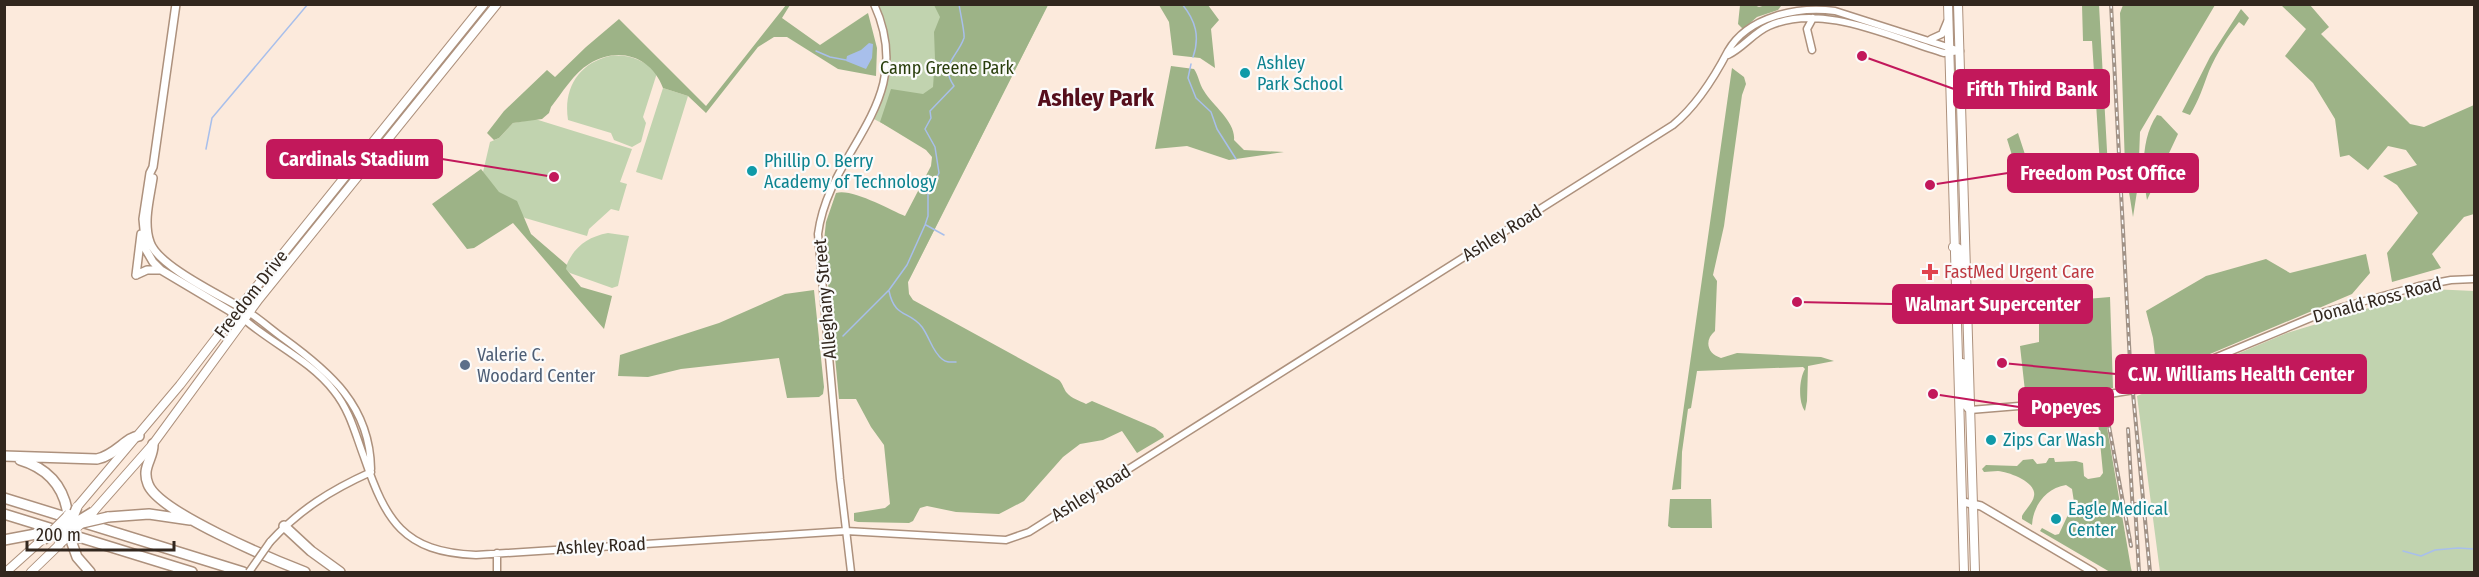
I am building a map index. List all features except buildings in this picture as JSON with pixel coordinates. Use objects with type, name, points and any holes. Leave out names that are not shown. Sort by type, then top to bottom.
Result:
[{"type":"highway","points":[[7,456],[97,459],[111,455],[132,437],[139,436]]},
{"type":"highway","points":[[153,444],[146,469],[149,488],[158,499],[192,520],[304,573]]},
{"type":"highway","points":[[7,456],[46,471],[56,482],[66,503],[73,549],[90,573]]},
{"type":"highway","points":[[4,498],[243,573]]},
{"type":"highway","points":[[59,545],[77,507]]},
{"type":"highway","points":[[4,540],[69,528],[93,512]]},
{"type":"highway","points":[[4,514],[192,573]]},
{"type":"highway","points":[[43,540],[51,534],[82,523],[108,517],[149,514],[192,520]]},
{"type":"highway","points":[[284,526],[310,551],[340,573]]},
{"type":"main road","points":[[176,4],[153,167],[147,230],[154,251],[161,259],[247,317]]},
{"type":"main road","name":"Freedom Drive","points":[[6,573],[77,507],[139,436],[484,4]]},
{"type":"main road","name":"Freedom Drive","points":[[82,523],[153,444],[247,317],[497,4]]},
{"type":"main road","points":[[1948,4],[1953,247],[1964,573]]},
{"type":"main road","points":[[1958,4],[1975,573]]},
{"type":"main road","points":[[417,88],[424,95]]},
{"type":"main road","points":[[153,167],[142,219],[136,275],[147,270],[161,270]]},
{"type":"main road","points":[[313,233],[309,226],[319,208]]},
{"type":"main road","points":[[142,219],[144,240],[152,260],[161,270],[238,310]]},
{"type":"main road","points":[[1953,247],[1960,252],[1962,306],[1968,318]]},
{"type":"main road","points":[[137,270],[152,260],[161,259]]},
{"type":"main road","points":[[1957,358],[1962,363],[1965,404],[1970,410]]},
{"type":"main road","points":[[1963,502],[1973,503],[2093,573]]},
{"type":"main road","points":[[31,573],[59,545]]},
{"type":"street","name":"Alleghany Street","points":[[851,573],[819,264],[819,234],[822,213],[830,191],[873,114],[882,90],[886,64],[885,42],[874,4]]},
{"type":"street","name":"Ashley Road","points":[[247,317],[320,376],[334,391],[351,417],[384,507],[397,525],[417,541],[444,553],[476,555],[846,531],[992,540],[1011,539],[1029,532],[1673,124],[1687,111],[1743,36],[1759,24],[1779,15],[1806,10],[1844,13],[1922,38],[1949,50]]},
{"type":"street","name":"Ashley Road","points":[[1727,56],[1767,27],[1787,20],[1817,17],[1960,51]]},
{"type":"street","points":[[1812,50],[1807,28],[1811,20],[1817,17]]},
{"type":"street","points":[[1922,38],[1939,37],[1944,32],[1948,19]]},
{"type":"street","name":"Donald Ross Road","points":[[1970,410],[2054,403],[2140,389],[2325,312],[2419,286],[2451,280],[2475,279]]},
{"type":"street","points":[[249,573],[284,526],[322,496],[371,472]]},
{"type":"street","points":[[497,553],[497,573]]},
{"type":"green space","points":[[786,5],[790,5],[782,18],[820,45],[868,13],[877,48],[876,76],[838,69],[787,37],[774,37],[758,47],[706,113],[688,96],[663,88],[658,77],[642,62],[622,55],[611,56],[589,64],[578,73],[551,107],[549,113],[542,119],[513,123],[499,138],[494,140],[487,133],[504,111],[547,70],[555,77],[619,19],[706,106]]},
{"type":"green space","name":"Camp Greene Park","points":[[875,5],[1048,5],[905,288],[939,153],[872,118],[887,56]]},
{"type":"green space","points":[[934,5],[1048,5],[908,282],[909,294],[913,300],[1059,380],[1066,392],[1073,398],[1086,404],[1092,401],[1155,428],[1164,437],[1137,453],[1122,431],[1103,440],[1080,444],[1063,457],[1024,501],[999,514],[956,512],[927,506],[920,508],[913,521],[909,523],[858,522],[854,521],[854,513],[885,508],[890,504],[884,445],[856,399],[839,399],[824,241],[826,222],[836,193],[843,192],[861,196],[905,216],[931,166],[932,157],[926,150],[880,122],[891,89],[923,94],[933,87],[934,32],[940,17]]},
{"type":"green space","points":[[1159,5],[1208,5],[1219,20],[1211,29],[1215,68],[1200,58],[1173,55],[1169,22]]},
{"type":"green space","points":[[1740,5],[1781,6],[1778,10],[1757,17],[1743,29],[1738,24]]},
{"type":"green space","points":[[2082,5],[2099,5],[2109,187],[2098,189],[2081,189],[2066,185],[2101,181],[2092,41],[2083,41]]},
{"type":"green space","points":[[2123,5],[2215,5],[2140,132],[2138,185],[2133,217],[2125,167],[2120,13]]},
{"type":"green space","points":[[2281,5],[2310,5],[2329,27],[2321,34],[2410,124],[2424,127],[2474,105],[2474,214],[2464,217],[2432,254],[2441,268],[2392,282],[2387,253],[2418,213],[2397,185],[2383,176],[2417,165],[2406,150],[2388,146],[2368,170],[2349,155],[2340,157],[2335,119],[2313,83],[2285,56],[2306,29]]},
{"type":"green space","points":[[2241,9],[2249,18],[2244,26],[2239,22],[2222,45],[2190,115],[2182,112],[2210,57]]},
{"type":"green space","points":[[610,56],[636,59],[657,73],[643,117],[646,123],[641,142],[632,147],[614,140],[611,133],[568,120],[568,97],[576,79],[590,64]]},
{"type":"green space","points":[[1171,66],[1194,69],[1204,91],[1231,127],[1234,140],[1244,150],[1284,152],[1229,160],[1187,146],[1155,149]]},
{"type":"green space","points":[[1732,68],[1744,77],[1746,84],[1742,95],[1724,226],[1713,275],[1717,281],[1715,331],[1709,338],[1710,350],[1721,358],[1737,353],[1821,357],[1834,361],[1808,366],[1805,411],[1800,396],[1801,379],[1805,369],[1803,367],[1697,371],[1691,408],[1688,409],[1682,452],[1681,489],[1672,490]]},
{"type":"green space","points":[[663,88],[688,96],[662,180],[636,172]]},
{"type":"green space","points":[[2157,115],[2161,116],[2178,134],[2147,200],[2144,179],[2145,145]]},
{"type":"green space","points":[[535,119],[632,149],[620,182],[627,184],[619,211],[611,209],[589,229],[587,236],[525,218],[503,199],[483,172],[490,142],[499,138],[513,123]]},
{"type":"green space","points":[[2018,133],[2036,188],[2023,191],[2007,139]]},
{"type":"green space","points":[[481,169],[499,192],[517,201],[531,234],[567,265],[566,269],[581,287],[612,296],[604,329],[513,223],[474,248],[467,249],[432,204]]},
{"type":"green space","points":[[608,233],[629,236],[618,286],[612,288],[570,273],[565,269],[581,245],[593,237]]},
{"type":"green space","points":[[2366,254],[2370,273],[2352,294],[2165,373],[2157,373],[2153,338],[2146,311],[2206,276],[2266,259],[2290,273]]},
{"type":"green space","points":[[2431,289],[2474,291],[2474,572],[2160,572],[2137,396],[2287,333]]},
{"type":"green space","points":[[814,290],[824,387],[823,394],[819,397],[787,398],[779,358],[681,369],[648,377],[618,376],[620,355],[719,323],[785,294]]},
{"type":"green space","points":[[2110,297],[2113,388],[2026,400],[2020,346],[2039,342],[2039,303]]},
{"type":"green space","points":[[2103,404],[2132,572],[2110,572],[2040,531],[2042,528],[2055,535],[2059,534],[2074,502],[2072,489],[2066,485],[2047,494],[2035,511],[2032,525],[2022,519],[2034,496],[2031,486],[2009,473],[1984,472],[1982,469],[1986,465],[2017,466],[2023,460],[2033,459],[2037,464],[2046,463],[2049,458],[2054,458],[2055,462],[2083,463],[2084,476],[2088,479],[2100,477],[2103,473],[2097,411],[2060,411],[2060,409]]},
{"type":"green space","points":[[1670,499],[1711,499],[1712,528],[1671,528],[1668,526]]},
{"type":"water","points":[[869,43],[873,44],[872,58],[866,69],[846,61],[847,56],[861,50]]},
{"type":"waterway","points":[[206,149],[212,118],[308,4]]},
{"type":"waterway","points":[[843,336],[889,290],[907,265],[925,225],[928,216],[928,194],[939,173],[935,147],[925,129],[931,118],[930,111],[954,86],[948,72],[949,66],[964,38],[959,4]]},
{"type":"waterway","points":[[1182,4],[1191,17],[1195,29],[1196,43],[1193,57]]},
{"type":"waterway","points":[[816,51],[846,60]]},
{"type":"waterway","points":[[1191,64],[1188,78],[1196,98],[1211,112],[1217,129],[1236,159]]},
{"type":"waterway","points":[[926,225],[944,235]]},
{"type":"waterway","points":[[889,291],[895,306],[922,327],[939,356],[945,361],[956,362]]},
{"type":"waterway","points":[[2403,551],[2421,556],[2435,550],[2474,549]]},
{"type":"railway","points":[[2111,4],[2130,362],[2150,572]]},
{"type":"railway","points":[[2106,410],[2131,546]]},
{"type":"railway","points":[[2128,429],[2133,513]]},
{"type":"railway","points":[[2135,504],[2139,572]]},
{"type":"place","name":"Fifth Third Bank","points":[[1862,56]]},
{"type":"place","name":"Ashley Park School","points":[[1245,73]]},
{"type":"place","name":"Phillip O. Berry Academy of Technology","points":[[752,171]]},
{"type":"place","name":"Cardinals Stadium","points":[[554,177]]},
{"type":"place","name":"Freedom Post Office","points":[[1930,185]]},
{"type":"place","name":"FastMed Urgent Care","points":[[1930,272]]},
{"type":"place","name":"Walmart Supercenter","points":[[1797,302]]},
{"type":"place","name":"C.W. Williams Health Center","points":[[2002,363]]},
{"type":"place","name":"Valerie C. Woodard Center","points":[[465,365]]},
{"type":"place","name":"Popeyes","points":[[1933,394]]},
{"type":"place","name":"Zips Car Wash","points":[[1991,440]]},
{"type":"place","name":"Eagle Medical Center","points":[[2056,519]]},
{"type":"district","name":"Ashley Park","points":[[1096,98]]}]
